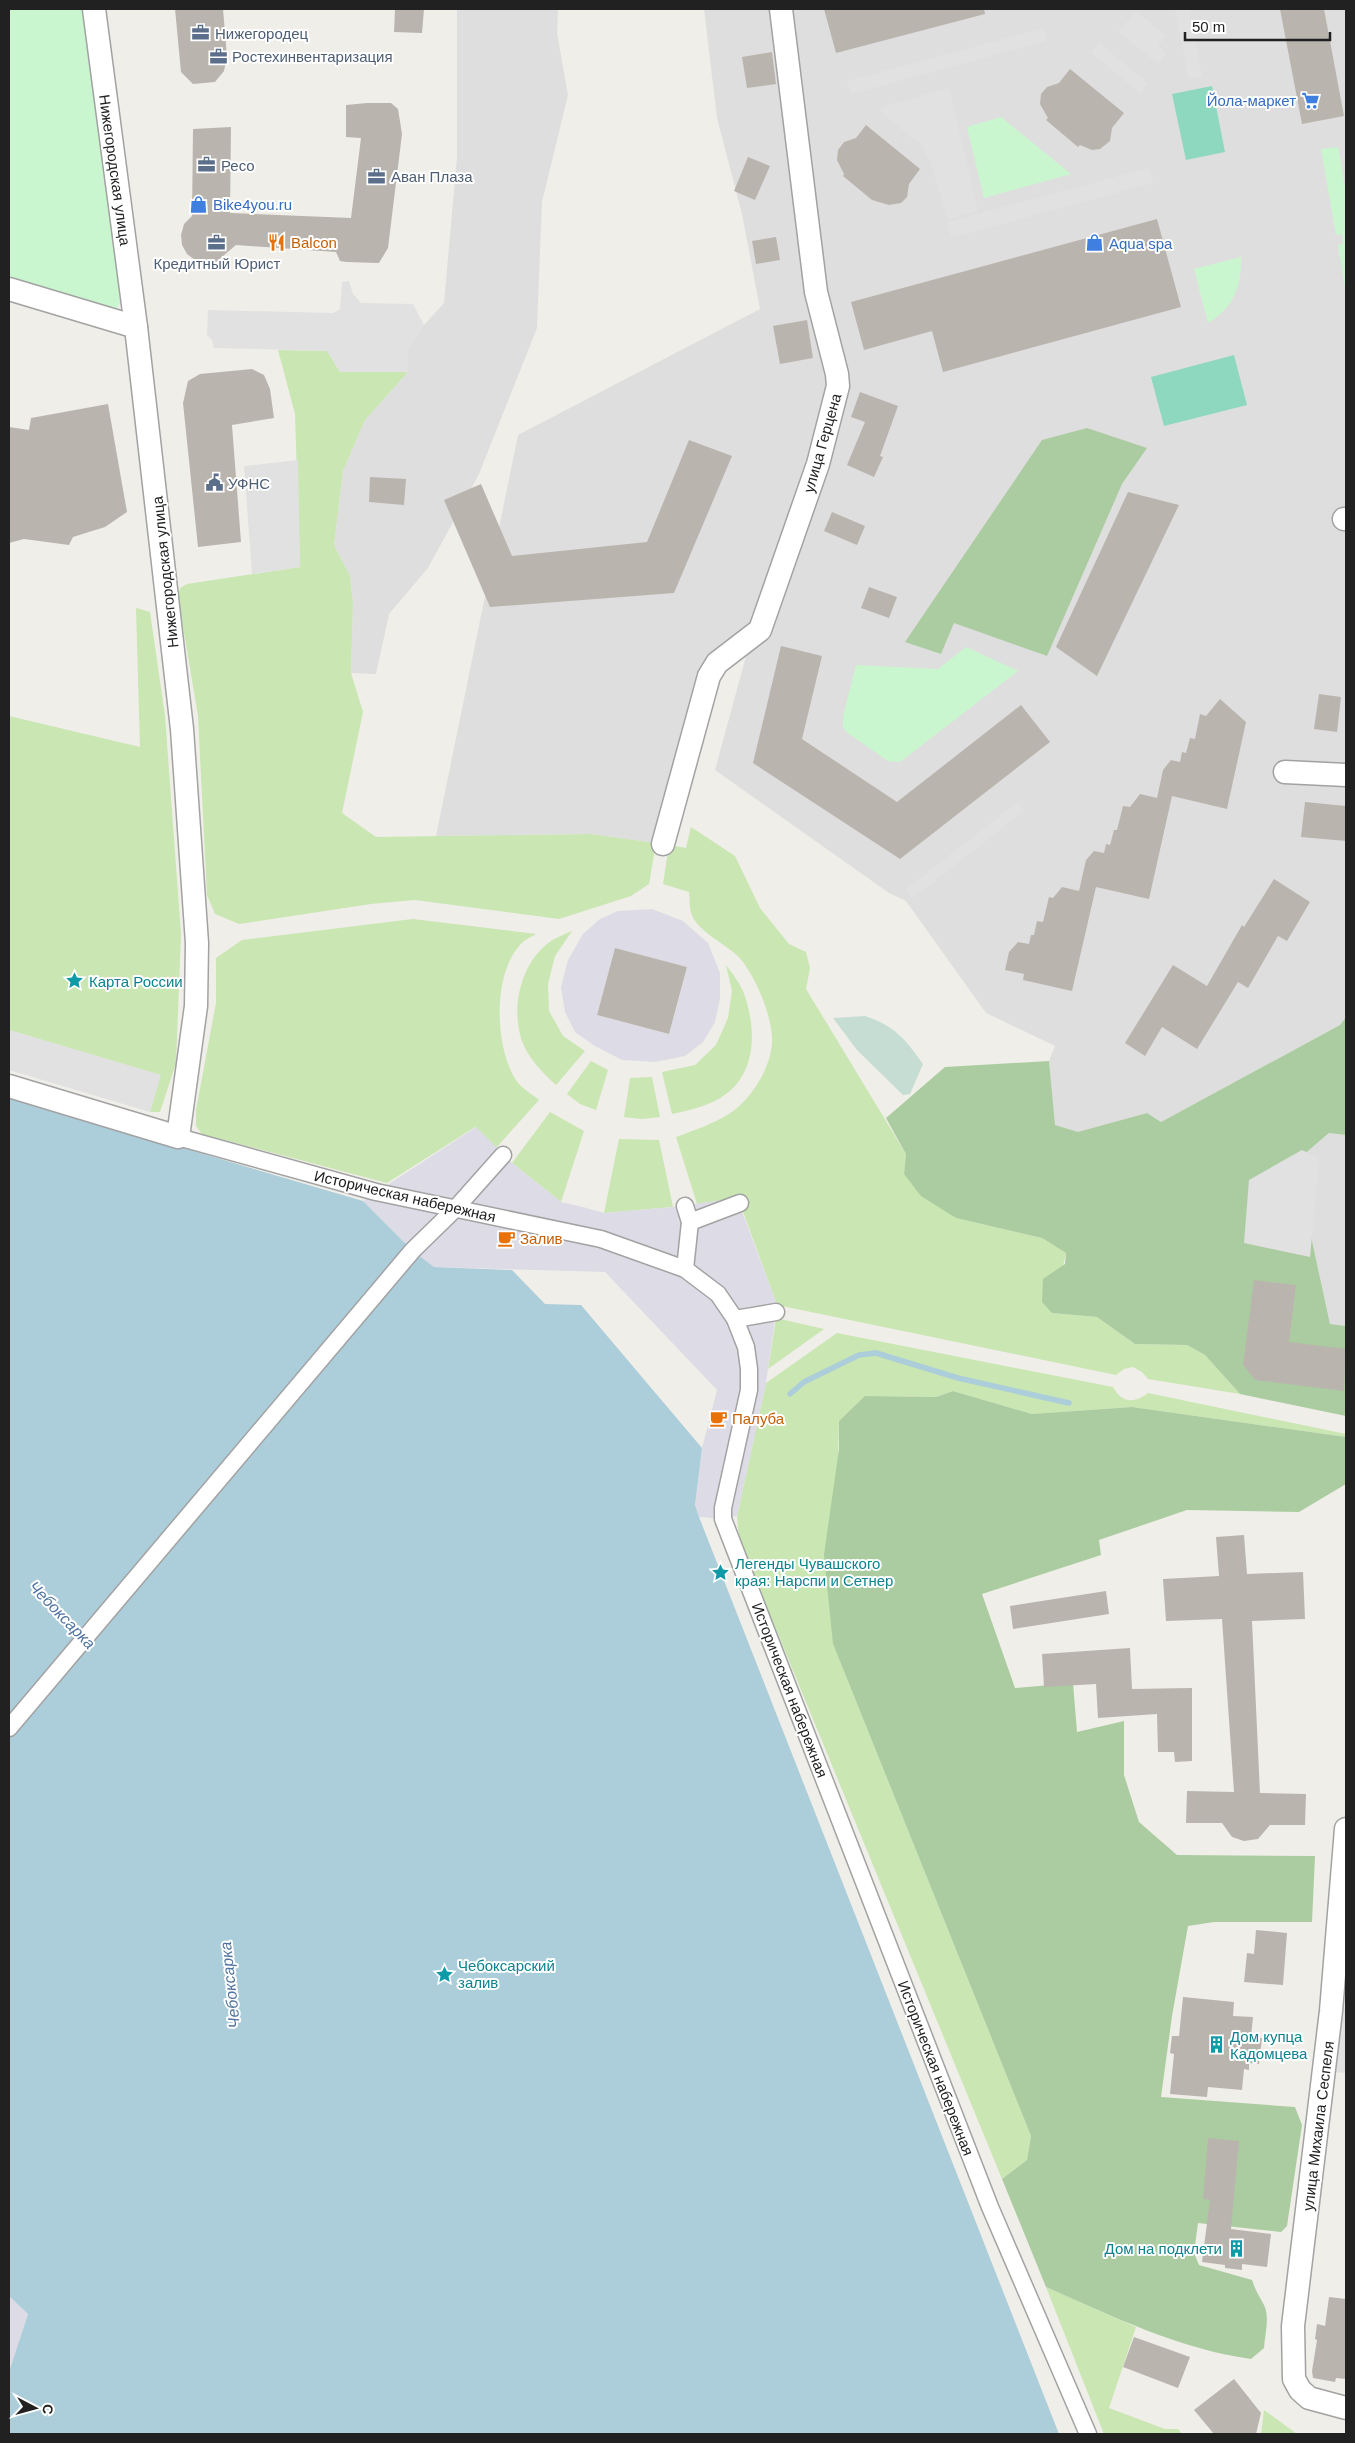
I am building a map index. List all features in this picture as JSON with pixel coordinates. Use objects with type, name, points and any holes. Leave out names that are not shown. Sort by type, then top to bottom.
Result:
[{"type":"street","name":"Нижегородская улица","points":[[94,9],[136,327],[182,730],[196,943],[196,1006],[178,1137]]},
{"type":"street","name":"улица Герцена","points":[[663,844],[709,676],[717,663],[760,630],[818,464],[838,386],[837,374],[816,292],[781,9]]},
{"type":"street","points":[[9,289],[136,327]]},
{"type":"street","points":[[1285,772],[1346,775]]},
{"type":"street","name":"Историческая набережная","points":[[9,1086],[178,1137],[376,1192],[601,1240],[685,1269],[718,1294],[735,1319],[746,1346],[749,1369],[749,1390],[723,1508],[723,1519],[990,2207],[1088,2434]]},
{"type":"street","points":[[9,1728],[412,1250],[455,1208],[504,1155]]},
{"type":"street","points":[[690,1222],[740,1203]]},
{"type":"street","points":[[685,1269],[690,1222],[686,1206]]},
{"type":"street","points":[[735,1319],[776,1312]]},
{"type":"street","name":"улица Михаила Сеспеля","points":[[1336,2406],[1309,2398],[1300,2390],[1294,2379],[1293,2326],[1331,2011],[1346,1829]]},
{"type":"shaded area","points":[[457,9],[558,9],[557,33],[568,95],[542,202],[537,328],[479,474],[428,568],[389,614],[376,674],[351,673],[353,603],[350,576],[334,545],[343,471],[365,420],[408,372],[408,348],[424,325],[444,303],[457,157]]},
{"type":"shaded area","points":[[704,9],[781,9],[816,292],[845,373],[822,294],[787,9],[1346,9],[1346,1017],[1340,1025],[1161,1122],[1147,1113],[1078,1133],[1054,1125],[1049,1061],[1055,1046],[986,1013],[906,901],[889,893],[715,770],[751,638],[717,663],[663,844],[590,834],[436,836],[518,435],[760,309],[742,214],[717,118]]},
{"type":"shaded area","points":[[1175,9],[1189,9],[1202,76],[1189,79]]},
{"type":"shaded area","points":[[1136,11],[1167,36],[1158,46],[1166,54],[1158,64],[1118,32]]},
{"type":"shaded area","points":[[1044,28],[1047,41],[851,94],[847,81]]},
{"type":"shaded area","points":[[1099,43],[1148,83],[1140,93],[1091,53]]},
{"type":"shaded area","points":[[949,88],[978,211],[948,220],[930,160],[921,145],[879,111],[884,106]]},
{"type":"shaded area","points":[[1149,168],[1153,183],[951,238],[947,222]]},
{"type":"shaded area","points":[[349,281],[353,294],[361,303],[413,304],[424,325],[408,348],[408,372],[340,372],[327,351],[214,348],[212,340],[207,335],[208,310],[333,313],[340,309],[342,282]]},
{"type":"shaded area","points":[[298,460],[300,567],[252,574],[244,466]]},
{"type":"shaded area","points":[[1018,802],[1024,811],[913,898],[906,889]]},
{"type":"shaded area","points":[[652,909],[683,921],[708,943],[720,973],[720,999],[715,1022],[703,1042],[685,1056],[655,1062],[622,1060],[595,1046],[575,1032],[565,1012],[561,987],[568,960],[583,934],[600,919],[618,911]],"holes":[[[615,948],[687,967],[669,1034],[597,1015]]]},
{"type":"shaded area","points":[[9,1030],[161,1075],[150,1112],[9,1070]]},
{"type":"shaded area","points":[[476,1127],[512,1163],[561,1202],[604,1213],[673,1207],[737,1198],[777,1305],[766,1383],[737,1516],[723,1519],[699,1517],[695,1505],[702,1448],[717,1390],[605,1272],[434,1267],[417,1254],[9,1738],[9,1716],[408,1246],[363,1201]]},
{"type":"shaded area","points":[[1329,1133],[1346,1135],[1346,1326],[1330,1324],[1295,1162]]},
{"type":"shaded area","points":[[1302,1150],[1319,1158],[1310,1257],[1244,1243],[1249,1180]]},
{"type":"shaded area","points":[[1343,1998],[1346,1998],[1346,2073],[1334,2072]]},
{"type":"shaded area","points":[[9,2296],[28,2314],[9,2372]]},
{"type":"green space","points":[[9,9],[85,9],[122,299],[117,308],[107,310],[9,281]]},
{"type":"green space","points":[[1212,86],[1225,152],[1186,160],[1172,94]]},
{"type":"green space","points":[[1001,117],[1071,174],[984,198],[967,127]]},
{"type":"green space","points":[[1338,147],[1346,193],[1346,294],[1338,245],[1343,244],[1342,234],[1336,235],[1321,149]]},
{"type":"green space","points":[[1241,257],[1238,286],[1230,303],[1224,311],[1208,323],[1194,269]]},
{"type":"green space","points":[[278,350],[327,351],[340,372],[408,372],[365,420],[343,471],[334,545],[350,576],[353,603],[351,673],[363,712],[342,813],[376,837],[590,834],[656,843],[649,884],[631,896],[559,919],[415,900],[371,904],[239,924],[215,914],[207,895],[198,716],[178,597],[180,588],[187,584],[300,567],[295,414]]},
{"type":"green space","points":[[1234,355],[1247,405],[1164,426],[1151,377]]},
{"type":"green space","points":[[1087,428],[1147,448],[1122,484],[1047,656],[954,623],[941,654],[905,642],[1042,440]]},
{"type":"green space","points":[[136,608],[150,612],[165,716],[181,934],[176,1063],[160,1112],[150,1112],[160,1075],[9,1030],[9,716],[140,747]]},
{"type":"green space","points":[[966,647],[1018,671],[900,762],[888,761],[843,728],[843,716],[856,665],[938,669]]},
{"type":"green space","points":[[691,827],[735,856],[760,908],[789,944],[806,952],[810,968],[806,989],[906,1154],[904,1174],[956,1218],[1042,1238],[1066,1253],[1052,1313],[1097,1317],[1135,1344],[1187,1345],[1205,1355],[1240,1394],[1148,1379],[1142,1372],[1133,1367],[1124,1369],[1116,1375],[777,1305],[738,1198],[697,1204],[676,1137],[717,1121],[738,1107],[760,1080],[772,1047],[771,1027],[766,1007],[758,987],[743,962],[699,926],[690,910],[689,892],[663,884],[669,845],[686,848]]},
{"type":"green space","points":[[413,919],[536,934],[522,943],[511,958],[501,992],[500,1012],[504,1050],[509,1066],[518,1083],[539,1100],[496,1148],[475,1127],[387,1183],[202,1134],[196,1126],[196,1110],[216,1003],[216,958],[242,940]]},
{"type":"green space","points":[[572,931],[555,956],[548,984],[549,1011],[563,1036],[585,1051],[556,1085],[542,1072],[524,1046],[520,1033],[518,1003],[525,974],[540,950],[551,941]]},
{"type":"green space","points":[[726,965],[743,991],[747,1004],[752,1032],[749,1060],[744,1073],[726,1094],[707,1105],[672,1114],[662,1072],[695,1065],[716,1045],[728,1018],[732,991]]},
{"type":"green space","points":[[865,1016],[892,1029],[911,1047],[923,1064],[910,1094],[903,1095],[857,1050],[833,1018]]},
{"type":"green space","points":[[1346,1017],[1346,1135],[1329,1133],[1295,1162],[1330,1324],[1346,1326],[1346,1416],[1240,1394],[1205,1355],[1187,1345],[1135,1344],[1097,1317],[1052,1313],[1042,1302],[1043,1279],[1065,1264],[1066,1253],[1042,1238],[956,1218],[921,1196],[904,1174],[906,1154],[886,1118],[945,1067],[1049,1061],[1055,1125],[1078,1132],[1147,1113],[1161,1122],[1340,1025]]},
{"type":"green space","points":[[591,1061],[608,1070],[596,1110],[580,1104],[567,1094]]},
{"type":"green space","points":[[652,1077],[660,1117],[642,1119],[624,1117],[630,1078]]},
{"type":"green space","points":[[550,1112],[584,1131],[561,1202],[512,1163]]},
{"type":"green space","points":[[619,1139],[659,1140],[673,1207],[604,1213]]},
{"type":"green space","points":[[776,1318],[824,1329],[768,1369]]},
{"type":"green space","points":[[837,1333],[1113,1387],[1120,1396],[1128,1400],[1143,1397],[1148,1393],[1346,1434],[1346,1437],[1132,1407],[1032,1414],[953,1391],[936,1397],[866,1396],[839,1421],[833,1644],[1031,2136],[1027,2160],[1002,2179],[739,1539],[737,1516],[766,1383]]},
{"type":"green space","points":[[953,1391],[1032,1414],[1132,1407],[1346,1437],[1346,1484],[1299,1512],[1187,1510],[1099,1540],[1101,1555],[982,1594],[1015,1688],[1073,1683],[1077,1732],[1124,1721],[1124,1775],[1139,1822],[1177,1855],[1315,1856],[1312,1922],[1214,1922],[1188,1926],[1172,2016],[1161,2097],[1295,2107],[1302,2125],[1287,2226],[1281,2232],[1198,2223],[1194,2253],[1199,2265],[1252,2280],[1266,2310],[1267,2320],[1264,2348],[1251,2359],[1198,2348],[1146,2330],[1046,2287],[1002,2179],[1027,2160],[1031,2136],[833,1644],[824,1555],[839,1449],[839,1421],[865,1396],[936,1397]]},
{"type":"green space","points":[[1046,2287],[1136,2327],[1109,2408],[1165,2429],[1178,2429],[1182,2434],[1104,2434]]},
{"type":"green space","points":[[1264,2410],[1297,2434],[1261,2434]]},
{"type":"water","name":"Чебоксарка","points":[[9,1097],[363,1201],[408,1246],[9,1716]]},
{"type":"water","name":"Чебоксарский залив","points":[[417,1254],[434,1267],[512,1270],[545,1304],[581,1305],[702,1448],[695,1505],[699,1517],[1059,2434],[9,2434],[9,2372],[28,2314],[9,2296],[9,1738]]},
{"type":"building","name":"Нижегородец","points":[[175,9],[223,9],[227,56],[224,71],[215,82],[193,84],[181,72]]},
{"type":"building","points":[[395,9],[424,9],[422,33],[394,32]]},
{"type":"building","points":[[824,9],[984,9],[985,14],[836,53]]},
{"type":"building","points":[[1280,9],[1324,9],[1344,116],[1302,124]]},
{"type":"building","points":[[772,52],[776,84],[747,88],[742,57]]},
{"type":"building","points":[[1070,69],[1124,113],[1112,128],[1110,141],[1100,149],[1092,150],[1080,145],[1078,147],[1046,120],[1048,118],[1040,104],[1041,94],[1047,87],[1059,83]]},
{"type":"building","name":"Аван Плаза","points":[[391,103],[398,109],[402,134],[388,248],[379,263],[340,261],[336,252],[236,245],[216,262],[195,260],[187,254],[182,245],[181,235],[184,224],[192,216],[193,129],[231,127],[230,213],[351,218],[361,138],[346,137],[346,105]]},
{"type":"building","points":[[866,125],[920,169],[909,184],[907,197],[901,203],[889,205],[872,200],[843,176],[844,174],[837,160],[838,150],[844,142],[856,138]]},
{"type":"building","points":[[748,157],[770,166],[755,200],[734,191]]},
{"type":"building","points":[[1157,219],[1181,307],[943,372],[932,331],[864,350],[851,302]]},
{"type":"building","points":[[776,237],[780,260],[756,264],[752,241]]},
{"type":"building","points":[[807,320],[813,358],[780,364],[773,326]]},
{"type":"building","name":"УФНС","points":[[252,369],[264,375],[270,389],[274,418],[232,425],[241,542],[198,547],[183,403],[188,381],[200,374]]},
{"type":"building","points":[[860,392],[898,406],[880,456],[883,457],[874,477],[847,465],[865,422],[851,417]]},
{"type":"building","points":[[108,404],[127,512],[105,527],[73,537],[69,545],[24,539],[9,543],[9,427],[29,430],[31,418]]},
{"type":"building","points":[[689,440],[732,456],[674,593],[490,607],[444,500],[481,484],[512,556],[647,542]]},
{"type":"building","points":[[370,477],[406,479],[404,505],[369,502]]},
{"type":"building","points":[[1128,492],[1179,505],[1097,676],[1056,647]]},
{"type":"building","points":[[832,512],[865,526],[857,545],[824,531]]},
{"type":"building","points":[[869,587],[897,597],[889,618],[861,608]]},
{"type":"building","points":[[781,646],[822,656],[802,739],[897,802],[1021,705],[1050,742],[900,859],[753,763]]},
{"type":"building","points":[[1319,694],[1341,697],[1337,732],[1314,729]]},
{"type":"building","points":[[1220,699],[1246,722],[1227,809],[1172,796],[1149,899],[1096,887],[1072,991],[1023,980],[1024,974],[1005,970],[1009,952],[1018,942],[1029,944],[1031,935],[1034,935],[1037,921],[1043,922],[1049,897],[1053,898],[1062,887],[1079,891],[1086,860],[1094,851],[1104,853],[1106,844],[1110,845],[1114,830],[1117,830],[1123,806],[1130,807],[1140,794],[1157,798],[1163,770],[1171,760],[1180,762],[1182,752],[1186,753],[1190,738],[1195,739],[1200,714],[1206,716]]},
{"type":"building","points":[[1305,802],[1346,806],[1346,841],[1301,837]]},
{"type":"building","points":[[1274,879],[1310,902],[1287,941],[1278,936],[1248,988],[1238,982],[1197,1049],[1162,1027],[1145,1056],[1125,1043],[1173,965],[1207,986],[1242,925],[1244,927]]},
{"type":"building","points":[[615,948],[687,967],[669,1034],[597,1015]]},
{"type":"building","points":[[1254,1280],[1296,1285],[1289,1342],[1346,1349],[1344,1391],[1255,1380],[1243,1365]]},
{"type":"building","points":[[1244,1535],[1247,1574],[1303,1572],[1305,1619],[1252,1621],[1260,1793],[1306,1794],[1305,1825],[1270,1825],[1258,1839],[1244,1841],[1232,1837],[1222,1823],[1186,1823],[1187,1791],[1234,1792],[1222,1619],[1166,1621],[1163,1579],[1219,1576],[1216,1537]]},
{"type":"building","points":[[1106,1591],[1109,1614],[1013,1629],[1010,1606]]},
{"type":"building","points":[[1130,1648],[1132,1689],[1192,1688],[1192,1761],[1175,1762],[1174,1752],[1158,1752],[1157,1714],[1098,1718],[1096,1684],[1044,1687],[1042,1654]]},
{"type":"building","points":[[1256,1930],[1287,1933],[1283,1985],[1244,1982],[1247,1953],[1254,1954]]},
{"type":"building","name":"Дом купца Кадомцева","points":[[1183,1997],[1234,2002],[1233,2016],[1253,2017],[1251,2037],[1262,2038],[1259,2064],[1249,2063],[1249,2070],[1244,2069],[1242,2090],[1208,2087],[1207,2097],[1170,2094],[1174,2054],[1170,2053],[1172,2036],[1179,2036]]},
{"type":"building","points":[[1208,2138],[1239,2141],[1231,2229],[1271,2234],[1267,2267],[1242,2264],[1242,2270],[1225,2268],[1225,2265],[1202,2262],[1210,2200],[1203,2199]]},
{"type":"building","points":[[1329,2297],[1346,2299],[1346,2379],[1336,2378],[1335,2382],[1313,2378],[1312,2371],[1317,2340],[1315,2339],[1317,2324],[1325,2326]]},
{"type":"building","points":[[1134,2337],[1190,2357],[1178,2388],[1123,2367]]},
{"type":"building","points":[[1234,2379],[1261,2413],[1256,2434],[1214,2434],[1194,2410]]},
{"type":"waterway","points":[[790,1394],[804,1382],[859,1355],[876,1353],[958,1378],[1069,1403]]},
{"type":"place","name":"Нижегородец","points":[[201,33]]},
{"type":"place","name":"Ростехинвентаризация","points":[[218,56]]},
{"type":"place","name":"Йола-маркет","points":[[1310,100]]},
{"type":"place","name":"Ресо","points":[[207,165]]},
{"type":"place","name":"Аван Плаза","points":[[377,176]]},
{"type":"place","name":"Bike4you.ru","points":[[199,204]]},
{"type":"place","name":"Кредитный Юрист","points":[[217,242]]},
{"type":"place","name":"Balcon","points":[[277,242]]},
{"type":"place","name":"Aqua spa","points":[[1095,243]]},
{"type":"place","name":"УФНС","points":[[214,483]]},
{"type":"place","name":"Карта России","points":[[75,981]]},
{"type":"place","name":"Залив","points":[[506,1238]]},
{"type":"place","name":"Палуба","points":[[718,1418]]},
{"type":"place","name":"Легенды Чувашского края: Нарспи и Сетнер","points":[[721,1572]]},
{"type":"place","name":"Чебоксарский залив","points":[[444,1974]]},
{"type":"place","name":"Дом купца Кадомцева","points":[[1216,2045]]},
{"type":"place","name":"Дом на подклети","points":[[1236,2248]]}]
